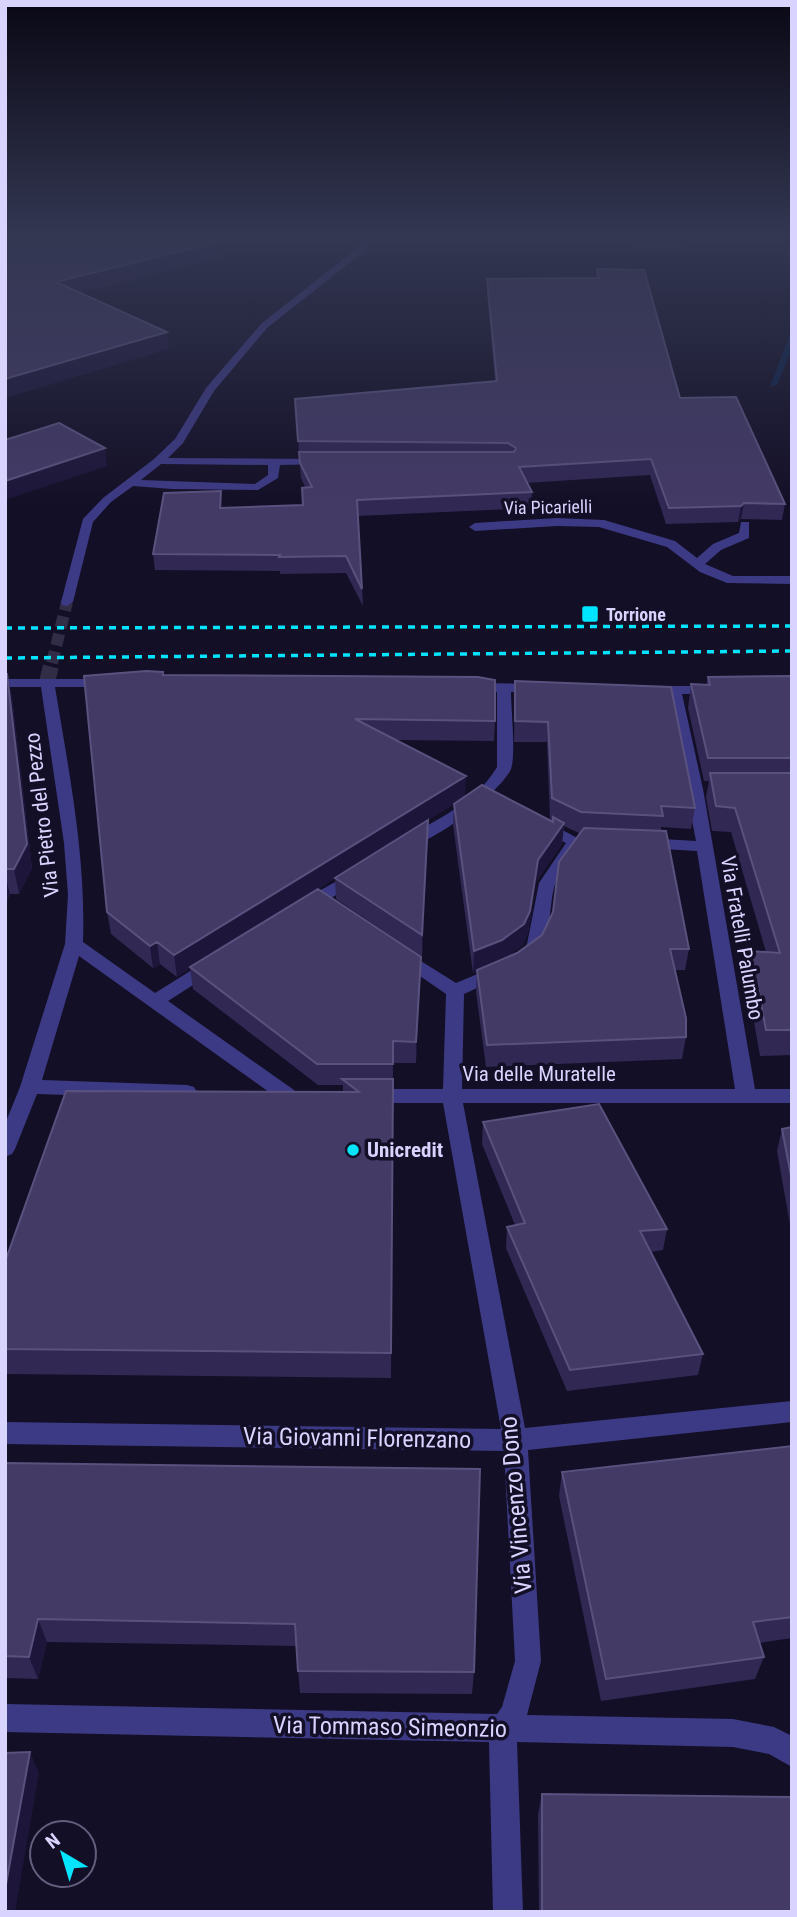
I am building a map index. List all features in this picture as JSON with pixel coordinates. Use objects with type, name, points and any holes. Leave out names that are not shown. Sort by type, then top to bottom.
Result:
[{"type":"street","points":[[67,603],[87,521],[178,441],[211,390],[265,325]]},
{"type":"street","points":[[158,461],[329,462]]},
{"type":"street","points":[[130,482],[172,486],[258,487],[274,477],[274,461]]},
{"type":"street","name":"Via Picarielli","points":[[475,527],[558,522],[600,523],[671,544],[697,564],[731,580],[792,580]]},
{"type":"street","points":[[697,564],[717,547],[745,535],[745,525]]},
{"type":"street","points":[[693,580],[731,580]]},
{"type":"street","name":"Via Pietro del Pezzo","points":[[30,1087],[74,944],[76,895],[72,843],[47,681]]},
{"type":"street","points":[[5,683],[107,683]]},
{"type":"street","points":[[462,687],[556,688]]},
{"type":"street","points":[[396,850],[482,794],[504,767],[504,688]]},
{"type":"street","points":[[634,690],[726,690]]},
{"type":"street","name":"Via Fratelli Palumbo","points":[[674,690],[702,789],[702,846],[746,1096]]},
{"type":"street","points":[[482,794],[505,806]]},
{"type":"street","points":[[387,944],[455,991],[527,957],[536,945],[547,883],[581,841],[528,818]]},
{"type":"street","points":[[626,843],[702,846]]},
{"type":"street","points":[[295,913],[324,902],[374,864]]},
{"type":"street","points":[[74,944],[294,1095],[246,1094]]},
{"type":"street","points":[[155,1001],[225,957]]},
{"type":"street","name":"Via Vincenzo Dono","points":[[455,991],[452,1097],[515,1440],[528,1661],[514,1714],[503,1729],[508,1912]]},
{"type":"street","points":[[5,1149],[30,1087],[206,1092]]},
{"type":"street","name":"Via delle Muratelle","points":[[356,1096],[792,1096]]},
{"type":"street","name":"Via Giovanni Florenzano","points":[[5,1433],[515,1440],[792,1411]]},
{"type":"street","name":"Via Tommaso Simeonzio","points":[[5,1718],[733,1733],[783,1747]]},
{"type":"building","points":[[5,325],[152,325],[167,332],[5,379]]},
{"type":"building","points":[[492,325],[660,325],[680,398],[736,397],[785,504],[744,503],[741,506],[669,508],[651,459],[519,467],[532,492],[357,500],[362,589],[346,556],[153,554],[164,493],[221,491],[220,508],[303,505],[302,488],[312,487],[300,463],[299,452],[514,452],[516,448],[508,443],[298,441],[295,399],[497,381]]},
{"type":"building","points":[[59,423],[105,448],[5,481],[5,440]]},
{"type":"building","points":[[163,672],[163,675],[478,677],[495,680],[495,721],[355,719],[466,776],[174,955],[157,942],[150,946],[107,912],[84,676]]},
{"type":"building","points":[[5,674],[27,844],[14,869],[5,869]]},
{"type":"building","points":[[792,676],[792,758],[708,758],[691,684],[710,685],[708,677]]},
{"type":"building","points":[[515,681],[671,687],[695,808],[661,806],[663,816],[581,812],[552,798],[548,722],[515,721]]},
{"type":"building","points":[[710,773],[792,773],[792,1030],[766,1030],[751,951],[780,953],[735,808],[716,806]]},
{"type":"building","points":[[482,785],[553,822],[553,817],[564,823],[538,860],[530,911],[524,924],[502,940],[474,951],[454,804]]},
{"type":"building","points":[[428,820],[422,935],[335,878]]},
{"type":"building","points":[[584,828],[666,831],[689,949],[670,949],[686,1018],[686,1037],[487,1045],[477,970],[517,953],[542,935],[553,912],[559,862]]},
{"type":"building","points":[[318,889],[421,957],[416,1042],[393,1041],[393,1064],[317,1064],[190,967]]},
{"type":"building","points":[[342,1079],[393,1079],[391,1353],[5,1349],[5,1262],[66,1091],[359,1092]]},
{"type":"building","points":[[599,1104],[667,1229],[640,1231],[703,1354],[570,1370],[507,1227],[525,1223],[483,1122]]},
{"type":"building","points":[[792,1127],[792,1181],[782,1129]]},
{"type":"building","points":[[792,1446],[792,1617],[753,1622],[764,1657],[606,1679],[562,1472]]},
{"type":"building","points":[[5,1463],[480,1469],[474,1672],[298,1671],[295,1624],[38,1619],[29,1657],[5,1656]]},
{"type":"building","points":[[30,1752],[5,1890],[5,1753]]},
{"type":"building","points":[[542,1794],[792,1797],[792,1912],[542,1912]]},
{"type":"waterway","points":[[773,385],[792,338]]},
{"type":"tunnel","points":[[52,663],[67,602]]},
{"type":"tunnel","points":[[47,682],[52,662]]},
{"type":"railway","points":[[5,628],[792,626]]},
{"type":"railway","points":[[5,658],[792,651]]},
{"type":"place","name":"Torrione","points":[[590,614]]},
{"type":"place","name":"Unicredit","points":[[353,1150]]}]
